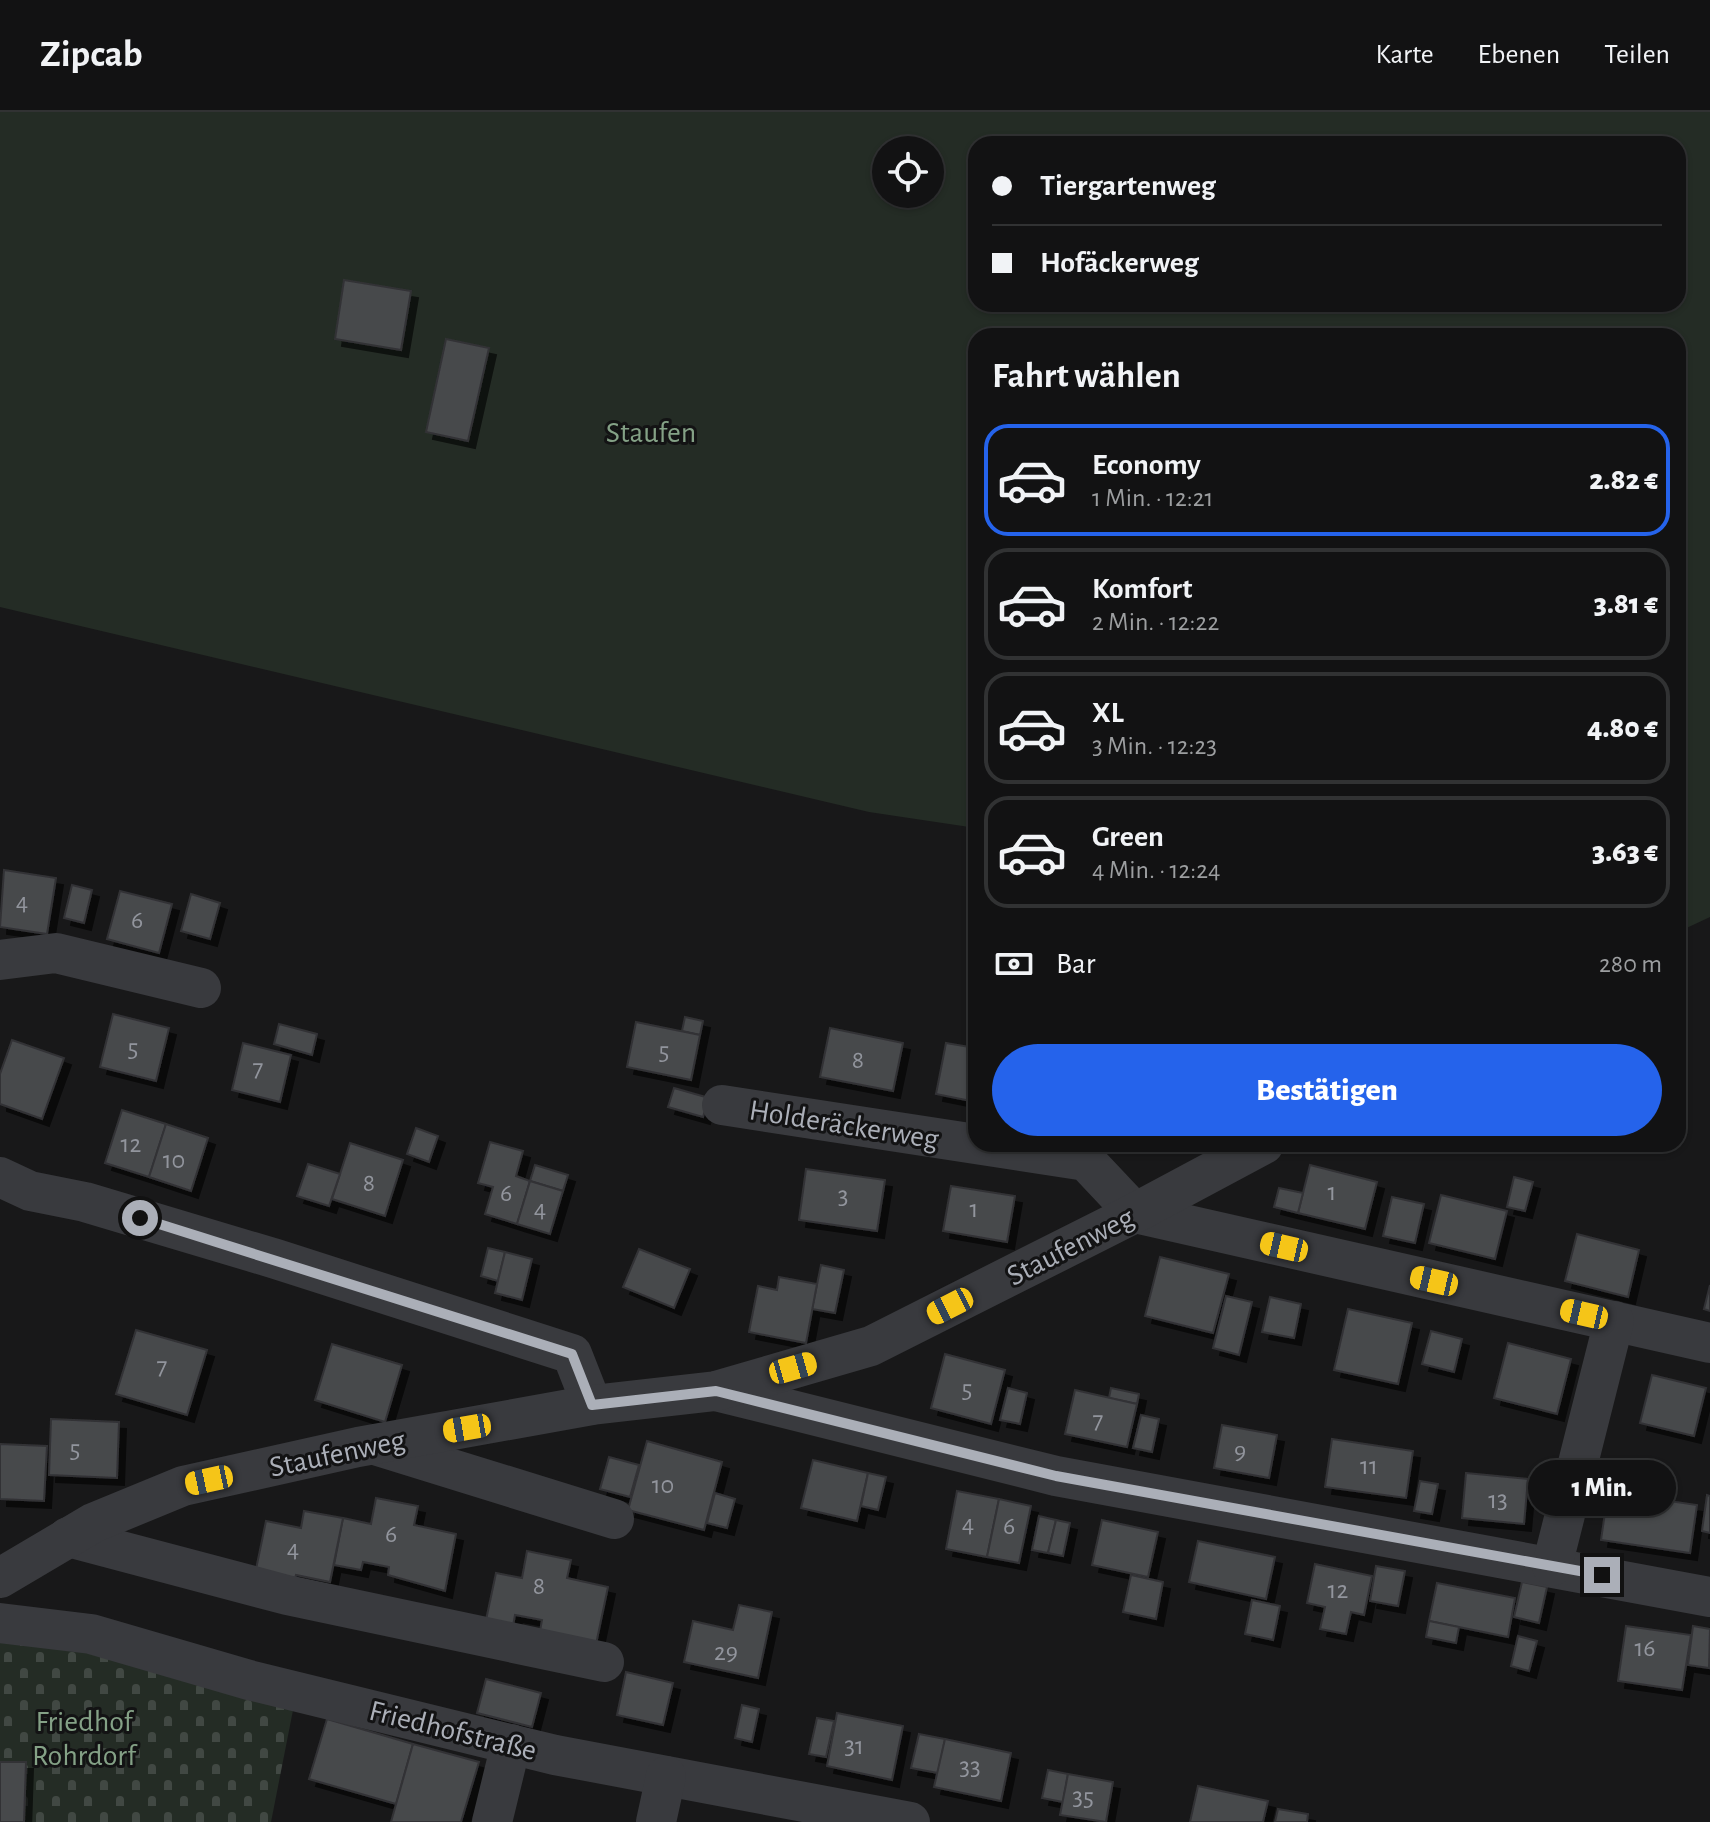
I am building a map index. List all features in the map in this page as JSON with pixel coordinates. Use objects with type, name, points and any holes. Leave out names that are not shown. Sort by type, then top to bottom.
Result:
[{"type":"street","points":[[0,960],[56,953],[201,988]]},
{"type":"street","name":"Holderäckerweg","points":[[722,1105],[968,1143]]},
{"type":"street","name":"Holderäckerweg","points":[[1028,1152],[1086,1161],[1135,1213]]},
{"type":"street","name":"Staufenweg","points":[[0,1578],[93,1523],[183,1486],[373,1445],[592,1405],[716,1391],[871,1346],[1249,1152]]},
{"type":"street","points":[[0,1177],[30,1191],[85,1202],[276,1259],[572,1354],[592,1405]]},
{"type":"street","points":[[1135,1213],[1710,1343]]},
{"type":"street","points":[[1552,1566],[1614,1321]]},
{"type":"street","points":[[716,1391],[1056,1476],[1710,1597]]},
{"type":"street","points":[[373,1445],[614,1519]]},
{"type":"street","points":[[68,1537],[287,1595],[604,1662]]},
{"type":"street","name":"Friedhofstraße","points":[[0,1623],[91,1634],[249,1680],[511,1744],[910,1822]]},
{"type":"street","points":[[492,1822],[511,1744]]},
{"type":"street","points":[[656,1822],[666,1776]]},
{"type":"green space","name":"Staufen","points":[[0,112],[1710,112],[1710,917],[1686,928],[1686,328],[968,328],[968,827],[869,812],[0,607]]},
{"type":"green space","name":"Friedhof Rohrdorf","points":[[10,1634],[294,1705],[271,1822],[0,1822],[0,1635]]},
{"type":"building","points":[[344,280],[411,291],[401,350],[335,339]]},
{"type":"building","points":[[446,339],[489,348],[468,441],[426,432]]},
{"type":"building","points":[[4,870],[56,878],[47,934],[0,927]]},
{"type":"building","points":[[72,885],[92,890],[84,923],[64,918]]},
{"type":"building","points":[[120,891],[172,904],[159,953],[107,939]]},
{"type":"building","points":[[191,894],[220,903],[210,939],[181,931]]},
{"type":"building","points":[[113,1014],[169,1028],[156,1081],[100,1067]]},
{"type":"building","points":[[685,1017],[703,1021],[700,1035],[682,1031]]},
{"type":"building","points":[[636,1022],[700,1035],[691,1080],[627,1067]]},
{"type":"building","points":[[279,1024],[317,1034],[312,1055],[274,1044]]},
{"type":"building","points":[[830,1028],[903,1043],[893,1091],[820,1077]]},
{"type":"building","points":[[12,1040],[64,1058],[42,1119],[0,1104],[0,1074]]},
{"type":"building","points":[[243,1043],[291,1055],[280,1102],[232,1090]]},
{"type":"building","points":[[946,1043],[968,1047],[968,1100],[936,1094]]},
{"type":"building","points":[[674,1088],[709,1098],[703,1117],[668,1107]]},
{"type":"building","points":[[122,1110],[166,1124],[149,1177],[105,1163]]},
{"type":"building","points":[[166,1124],[208,1138],[191,1191],[149,1177]]},
{"type":"building","points":[[416,1128],[438,1136],[429,1162],[407,1154]]},
{"type":"building","points":[[490,1142],[523,1151],[516,1176],[530,1181],[517,1224],[485,1214],[493,1187],[478,1183]]},
{"type":"building","points":[[350,1143],[403,1160],[385,1216],[332,1199]]},
{"type":"building","points":[[308,1164],[340,1174],[329,1206],[297,1196]]},
{"type":"building","points":[[535,1165],[568,1175],[563,1191],[530,1181]]},
{"type":"building","points":[[1310,1165],[1377,1182],[1365,1229],[1298,1213]]},
{"type":"building","points":[[806,1169],[885,1180],[877,1231],[799,1220]]},
{"type":"building","points":[[1514,1177],[1533,1182],[1525,1211],[1507,1207]]},
{"type":"building","points":[[530,1181],[563,1191],[550,1234],[517,1224]]},
{"type":"building","points":[[951,1186],[1015,1196],[1007,1242],[943,1231]]},
{"type":"building","points":[[1279,1188],[1303,1193],[1298,1213],[1274,1207]]},
{"type":"building","points":[[1441,1195],[1507,1211],[1495,1259],[1429,1243]]},
{"type":"building","points":[[1392,1197],[1424,1204],[1415,1243],[1383,1236]]},
{"type":"building","points":[[1577,1234],[1639,1250],[1628,1297],[1565,1281]]},
{"type":"building","points":[[488,1248],[505,1252],[498,1281],[481,1276]]},
{"type":"building","points":[[639,1249],[690,1269],[674,1308],[623,1287]]},
{"type":"building","points":[[505,1252],[532,1259],[522,1300],[495,1293]]},
{"type":"building","points":[[1160,1257],[1229,1274],[1213,1333],[1145,1316]]},
{"type":"building","points":[[821,1265],[844,1270],[835,1313],[812,1309]]},
{"type":"building","points":[[779,1277],[817,1284],[806,1343],[749,1332],[758,1286],[777,1290]]},
{"type":"building","points":[[1710,1285],[1710,1311],[1704,1309]]},
{"type":"building","points":[[1226,1296],[1252,1302],[1239,1355],[1213,1348]]},
{"type":"building","points":[[1270,1297],[1301,1304],[1294,1338],[1262,1332]]},
{"type":"building","points":[[1348,1309],[1412,1323],[1398,1384],[1334,1370]]},
{"type":"building","points":[[136,1330],[207,1350],[187,1415],[116,1394]]},
{"type":"building","points":[[1431,1331],[1462,1339],[1454,1372],[1422,1364]]},
{"type":"building","points":[[1508,1343],[1571,1359],[1557,1414],[1494,1398]]},
{"type":"building","points":[[332,1344],[402,1365],[385,1422],[315,1400]]},
{"type":"building","points":[[945,1354],[1005,1370],[991,1424],[931,1408]]},
{"type":"building","points":[[1652,1375],[1706,1388],[1694,1436],[1640,1423]]},
{"type":"building","points":[[1008,1388],[1027,1393],[1020,1424],[1000,1420]]},
{"type":"building","points":[[1111,1388],[1139,1394],[1137,1404],[1109,1398]]},
{"type":"building","points":[[1075,1390],[1137,1404],[1127,1447],[1065,1434]]},
{"type":"building","points":[[1141,1415],[1159,1419],[1152,1452],[1133,1448]]},
{"type":"building","points":[[51,1419],[119,1422],[117,1478],[49,1475]]},
{"type":"building","points":[[1222,1425],[1277,1435],[1269,1478],[1214,1468]]},
{"type":"building","points":[[1332,1439],[1413,1451],[1406,1498],[1325,1487]]},
{"type":"building","points":[[647,1441],[722,1462],[704,1530],[628,1510]]},
{"type":"building","points":[[0,1444],[47,1446],[44,1501],[0,1499]]},
{"type":"building","points":[[609,1457],[639,1465],[630,1497],[600,1489]]},
{"type":"building","points":[[813,1460],[868,1473],[857,1521],[801,1508]]},
{"type":"building","points":[[868,1473],[886,1477],[878,1510],[861,1506]]},
{"type":"building","points":[[1466,1473],[1528,1479],[1524,1524],[1462,1518]]},
{"type":"building","points":[[1420,1481],[1438,1484],[1432,1514],[1414,1511]]},
{"type":"building","points":[[957,1491],[999,1499],[987,1557],[946,1549]]},
{"type":"building","points":[[1608,1492],[1697,1505],[1690,1553],[1601,1540]]},
{"type":"building","points":[[715,1493],[735,1499],[727,1528],[707,1523]]},
{"type":"building","points":[[1707,1495],[1710,1496],[1710,1533],[1702,1531]]},
{"type":"building","points":[[376,1498],[418,1506],[414,1525],[456,1534],[445,1591],[388,1575],[389,1567],[363,1562],[361,1570],[334,1565],[343,1518],[371,1524]]},
{"type":"building","points":[[999,1499],[1031,1506],[1019,1563],[987,1557]]},
{"type":"building","points":[[304,1511],[343,1518],[330,1582],[296,1575],[294,1582],[255,1574],[266,1521],[301,1528]]},
{"type":"building","points":[[1039,1516],[1056,1520],[1048,1553],[1032,1550]]},
{"type":"building","points":[[1056,1520],[1070,1523],[1063,1556],[1048,1553]]},
{"type":"building","points":[[1102,1520],[1158,1532],[1148,1577],[1092,1565]]},
{"type":"building","points":[[1198,1541],[1275,1557],[1266,1599],[1189,1582]]},
{"type":"building","points":[[527,1551],[571,1560],[567,1578],[608,1587],[595,1649],[540,1631],[542,1620],[515,1615],[513,1626],[486,1620],[496,1573],[522,1578]]},
{"type":"building","points":[[1315,1564],[1372,1576],[1364,1615],[1351,1612],[1346,1634],[1320,1629],[1325,1607],[1307,1603]]},
{"type":"building","points":[[1376,1566],[1405,1571],[1398,1606],[1370,1601]]},
{"type":"building","points":[[1131,1575],[1163,1582],[1156,1619],[1123,1612]]},
{"type":"building","points":[[1522,1582],[1547,1587],[1539,1623],[1514,1617]]},
{"type":"building","points":[[1437,1583],[1515,1598],[1508,1637],[1429,1621]]},
{"type":"building","points":[[1252,1600],[1280,1606],[1273,1640],[1245,1634]]},
{"type":"building","points":[[739,1605],[772,1612],[758,1678],[684,1662],[693,1621],[733,1630]]},
{"type":"building","points":[[1429,1621],[1459,1627],[1456,1643],[1426,1637]]},
{"type":"building","points":[[1626,1626],[1691,1635],[1682,1690],[1618,1681]]},
{"type":"building","points":[[1693,1626],[1710,1629],[1709,1668],[1688,1665]]},
{"type":"building","points":[[1518,1636],[1537,1641],[1529,1671],[1511,1666]]},
{"type":"building","points":[[626,1672],[673,1683],[663,1725],[617,1715]]},
{"type":"building","points":[[486,1679],[541,1693],[532,1727],[477,1713]]},
{"type":"building","points":[[742,1705],[759,1709],[752,1742],[735,1738]]},
{"type":"building","points":[[837,1713],[903,1726],[892,1780],[827,1766]]},
{"type":"building","points":[[817,1718],[834,1721],[826,1757],[809,1754]]},
{"type":"building","points":[[327,1719],[413,1744],[396,1804],[309,1779]]},
{"type":"building","points":[[919,1734],[945,1739],[938,1773],[911,1768]]},
{"type":"building","points":[[945,1739],[1011,1753],[1001,1801],[934,1787]]},
{"type":"building","points":[[413,1744],[479,1762],[461,1822],[391,1822]]},
{"type":"building","points":[[0,1762],[26,1762],[24,1822],[0,1822]]},
{"type":"building","points":[[1048,1770],[1068,1774],[1063,1802],[1042,1798]]},
{"type":"building","points":[[1068,1774],[1113,1782],[1106,1822],[1060,1815]]},
{"type":"building","points":[[1198,1786],[1268,1801],[1263,1822],[1190,1822]]},
{"type":"building","points":[[1278,1809],[1308,1814],[1307,1822],[1275,1822]]},
{"type":"route","points":[[140,1218],[439,1309],[572,1354],[592,1405],[716,1391],[1056,1476],[1602,1575]]}]
